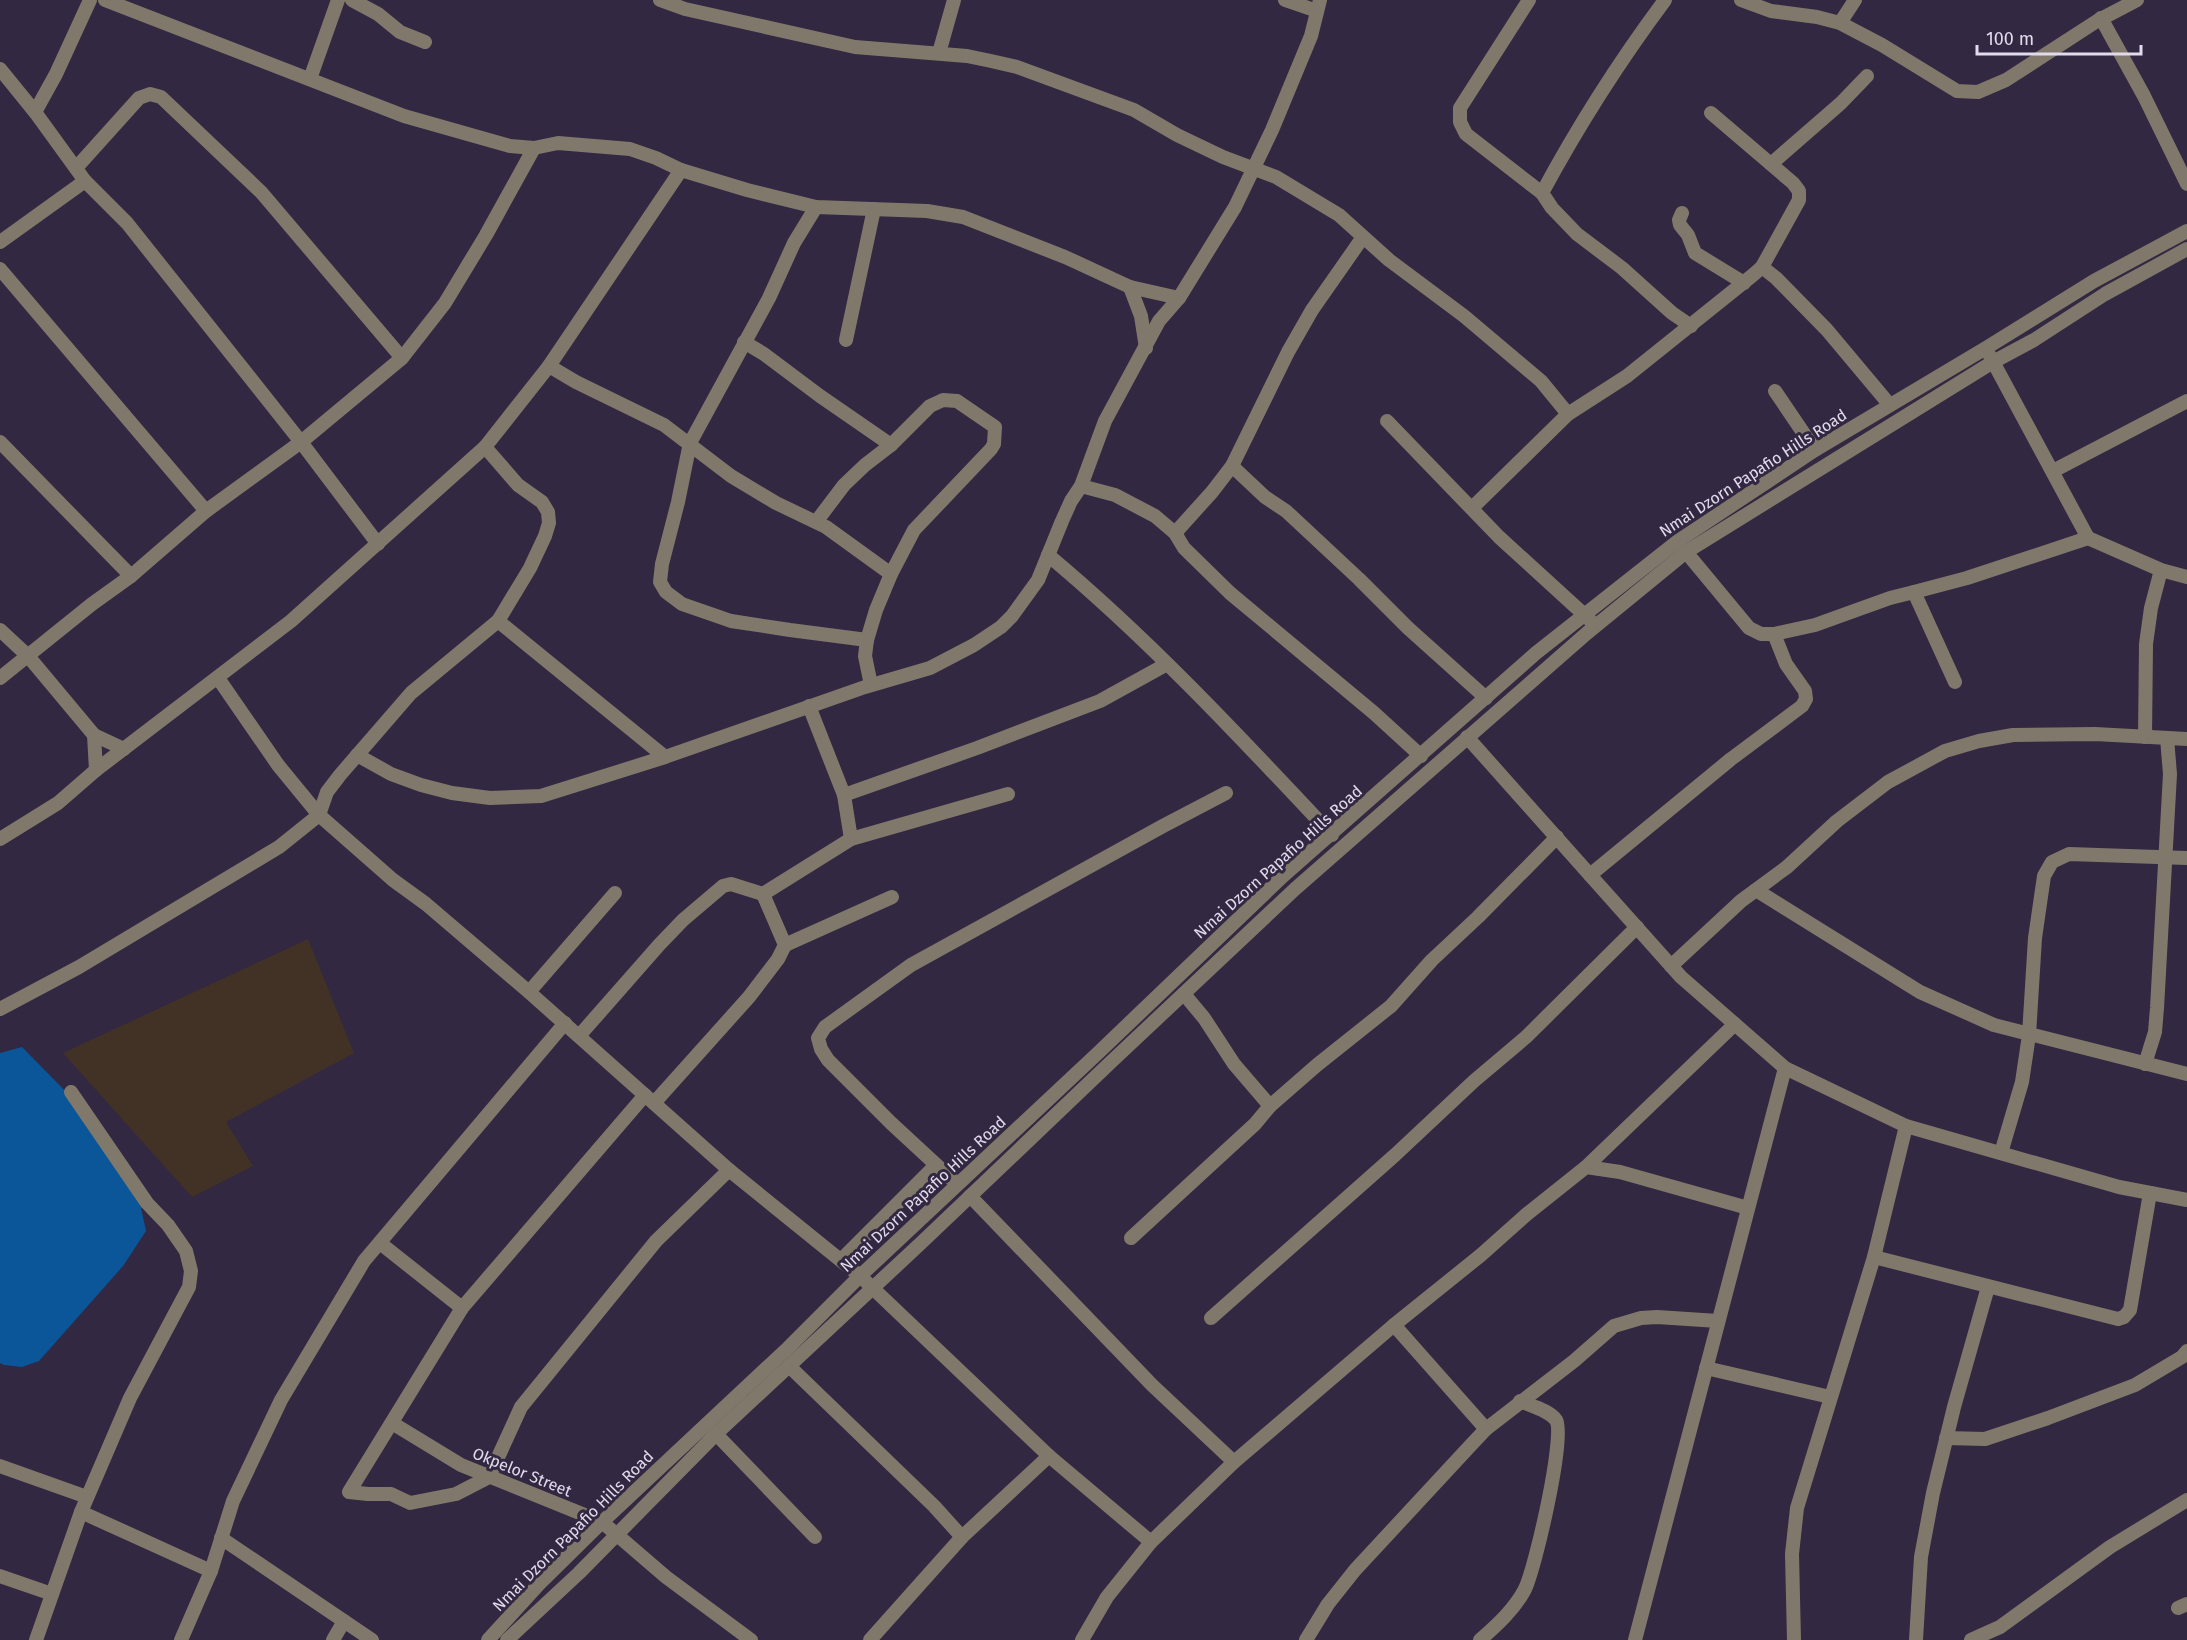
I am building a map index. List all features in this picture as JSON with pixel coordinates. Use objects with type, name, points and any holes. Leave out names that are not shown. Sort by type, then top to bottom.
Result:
[{"type":"street","points":[[35,112],[56,74],[90,0]]},
{"type":"street","points":[[105,0],[404,116],[510,146],[534,148],[558,143],[630,150],[656,158],[681,170],[747,190],[816,207],[927,211],[963,218],[1065,257],[1130,287],[1179,298]]},
{"type":"street","points":[[310,79],[338,0]]},
{"type":"street","points":[[351,0],[378,14],[400,32],[425,42]]},
{"type":"street","points":[[660,0],[686,4],[855,47],[967,56],[1017,68],[1134,110],[1177,135],[1223,157],[1276,177],[1339,215],[1389,260],[1464,316],[1532,373],[1568,414]]},
{"type":"street","points":[[939,53],[954,0]]},
{"type":"street","points":[[357,755],[391,774],[422,785],[477,797],[512,799],[542,796],[665,757],[871,685],[930,668],[974,645],[1001,627],[1012,616],[1038,580],[1071,501],[1081,486],[1105,421],[1159,321],[1179,298],[1235,207],[1272,130],[1311,36],[1319,5],[1285,0]]},
{"type":"street","points":[[1529,0],[1460,108],[1460,122],[1466,134],[1542,193],[1557,214],[1577,234],[1629,274],[1672,313],[1691,326]]},
{"type":"street","points":[[1542,193],[1580,127],[1665,0]]},
{"type":"street","points":[[1741,0],[1771,10],[1840,23],[1882,45],[1957,91],[1967,93],[1978,92],[2006,80],[2102,18],[2137,0]]},
{"type":"street","points":[[1840,23],[1855,0]]},
{"type":"street","points":[[2102,18],[2144,96],[2187,184]]},
{"type":"street","points":[[0,69],[35,112],[85,181],[127,223],[302,442],[378,544]]},
{"type":"street","points":[[1771,164],[1841,103],[1867,76]]},
{"type":"street","points":[[76,168],[139,98],[150,94],[161,97],[261,192],[402,358]]},
{"type":"street","points":[[1472,508],[1568,414],[1627,376],[1762,267],[1799,200],[1799,191],[1793,183],[1711,113]]},
{"type":"street","points":[[0,678],[130,576],[206,511],[302,442],[402,358],[445,303],[534,148]]},
{"type":"street","points":[[0,839],[58,803],[96,770],[291,621],[485,447],[549,366],[681,170]]},
{"type":"street","points":[[0,242],[85,181]]},
{"type":"street","points":[[816,207],[794,243],[769,298],[690,443],[662,564],[660,582],[666,592],[682,604],[731,621],[867,640]]},
{"type":"street","points":[[846,340],[874,209]]},
{"type":"street","points":[[1682,213],[1679,220],[1680,225],[1688,236],[1695,253],[1744,283]]},
{"type":"street","name":"Nmai Dzorn Papafio Hills Road","points":[[488,1640],[539,1584],[602,1522],[1283,876],[1536,653],[1706,521],[1815,450],[2094,281],[2187,231]]},
{"type":"street","points":[[1175,533],[1232,466],[1288,352],[1312,310],[1363,237]]},
{"type":"street","name":"Nmai Dzorn Papafio Hills Road","points":[[507,1640],[579,1573],[716,1434],[1295,889],[1596,625],[1686,552],[1994,362],[2034,340],[2105,294],[2187,249]]},
{"type":"street","points":[[1762,267],[1776,278],[1827,330],[1889,404]]},
{"type":"street","points":[[0,268],[206,511]]},
{"type":"street","points":[[1130,287],[1141,316],[1146,348]]},
{"type":"street","points":[[744,342],[891,444]]},
{"type":"street","points":[[1986,348],[2088,538],[2162,570],[2187,577]]},
{"type":"street","points":[[549,366],[576,382],[664,425],[731,476],[776,503],[826,526],[891,574]]},
{"type":"street","points":[[1775,391],[1815,450]]},
{"type":"street","points":[[816,522],[844,485],[930,406],[943,400],[957,401],[995,427],[994,444],[991,449],[914,530],[891,574],[867,640],[865,656],[871,685]]},
{"type":"street","points":[[2053,471],[2187,401]]},
{"type":"street","points":[[1387,421],[1499,537],[1596,625]]},
{"type":"street","points":[[0,442],[130,576]]},
{"type":"street","points":[[0,1009],[79,967],[279,847],[319,815],[327,792],[411,693],[498,621],[530,568],[549,523],[548,512],[542,502],[518,485],[485,447]]},
{"type":"street","points":[[1232,466],[1265,497],[1286,512],[1408,628],[1486,698]]},
{"type":"street","points":[[1081,486],[1114,495],[1155,516],[1175,533],[1184,548],[1230,593],[1374,713],[1420,756]]},
{"type":"street","points":[[1686,552],[1749,628],[1761,634],[1774,634],[1815,625],[1890,598],[1967,578],[2088,538]]},
{"type":"street","points":[[1048,555],[1081,582],[1209,704],[1332,835]]},
{"type":"street","points":[[2145,737],[2146,644],[2151,608],[2162,570]]},
{"type":"street","points":[[1914,592],[1955,682]]},
{"type":"street","points":[[498,621],[665,757]]},
{"type":"street","points":[[0,630],[28,656],[94,735],[124,749]]},
{"type":"street","points":[[1590,874],[1740,752],[1802,706],[1806,699],[1804,691],[1786,664],[1774,634]]},
{"type":"street","points":[[844,795],[1100,701],[1167,664]]},
{"type":"street","points":[[218,678],[279,765],[319,815],[393,880],[426,904],[565,1023],[729,1170],[860,1276],[1049,1456],[1151,1542]]},
{"type":"street","points":[[809,706],[844,795],[851,839]]},
{"type":"street","points":[[1671,966],[1742,901],[1787,867],[1837,821],[1881,787],[1916,765],[1945,751],[2013,735],[2095,734],[2187,739]]},
{"type":"street","points":[[94,735],[96,770]]},
{"type":"street","points":[[1467,736],[1681,977],[1785,1068],[1906,1126],[2119,1187],[2187,1200]]},
{"type":"street","points":[[2145,1064],[2155,1032],[2170,774],[2167,738]]},
{"type":"street","points":[[763,894],[851,839],[1008,794]]},
{"type":"street","points":[[957,1184],[828,1060],[821,1049],[818,1038],[825,1026],[911,965],[1163,826],[1226,794]]},
{"type":"street","points":[[1131,1238],[1255,1124],[1270,1106],[1390,1006],[1432,960],[1557,837]]},
{"type":"street","points":[[2001,1153],[2022,1082],[2029,1035],[2037,915],[2044,876],[2052,862],[2069,854],[2187,858]]},
{"type":"street","points":[[579,1036],[683,920],[723,886],[731,884],[763,894],[785,945]]},
{"type":"street","points":[[1756,890],[1920,992],[1994,1025],[2187,1074]]},
{"type":"street","points":[[529,992],[615,893]]},
{"type":"street","points":[[729,1170],[656,1241],[521,1407],[489,1477],[456,1494],[410,1503],[391,1494],[349,1492],[462,1308],[650,1099],[749,997],[778,959],[785,945],[892,897]]},
{"type":"street","points":[[1211,1318],[1526,1037],[1637,927]]},
{"type":"street","points":[[1184,994],[1204,1018],[1234,1064],[1270,1106]]},
{"type":"street","points":[[181,1640],[211,1571],[232,1501],[281,1400],[364,1261],[565,1023]]},
{"type":"street","points":[[1086,1639],[1107,1597],[1151,1542],[1234,1462],[1527,1214],[1586,1167],[1735,1024]]},
{"type":"street","points":[[1635,1640],[1785,1068]]},
{"type":"street","points":[[36,1640],[87,1497],[130,1398],[189,1287],[191,1271],[186,1251],[168,1225],[147,1203],[71,1092]]},
{"type":"street","points":[[1794,1640],[1792,1554],[1797,1508],[1874,1257],[1906,1126]]},
{"type":"street","points":[[841,1260],[936,1165]]},
{"type":"street","points":[[1586,1167],[1620,1172],[1748,1208]]},
{"type":"street","points":[[1874,1257],[2118,1319],[2124,1317],[2130,1310],[2150,1193]]},
{"type":"street","points":[[970,1196],[1152,1385],[1234,1462]]},
{"type":"street","points":[[380,1243],[462,1308]]},
{"type":"street","points":[[1916,1640],[1921,1557],[1947,1438],[1988,1287]]},
{"type":"street","points":[[1306,1640],[1329,1604],[1355,1570],[1486,1429],[1574,1361],[1614,1326],[1641,1318],[1657,1317],[1718,1321]]},
{"type":"street","points":[[1394,1326],[1486,1429]]},
{"type":"street","points":[[1947,1438],[1985,1439],[2048,1418],[2135,1385],[2187,1352]]},
{"type":"street","points":[[790,1366],[934,1506],[962,1537]]},
{"type":"street","points":[[1706,1368],[1830,1398]]},
{"type":"street","points":[[1480,1640],[1497,1625],[1524,1592],[1531,1575],[1550,1491],[1559,1432],[1558,1421],[1550,1414],[1520,1401]]},
{"type":"street","name":"Okpelor Street","points":[[392,1423],[461,1465],[602,1522],[666,1577],[751,1640]]},
{"type":"street","points":[[716,1434],[815,1537]]},
{"type":"street","points":[[870,1640],[962,1537],[1049,1456]]},
{"type":"street","points":[[0,1466],[87,1497]]},
{"type":"street","points":[[1971,1640],[2000,1627],[2110,1547],[2187,1500]]},
{"type":"street","points":[[81,1512],[211,1571]]},
{"type":"street","points":[[221,1538],[372,1640]]},
{"type":"street","points":[[0,1576],[52,1594]]},
{"type":"street","points":[[333,1640],[344,1621]]},
{"type":"street","points":[[1495,1640],[1497,1625]]},
{"type":"shaded area","points":[[308,939],[354,1053],[226,1122],[253,1166],[192,1197],[63,1053]]},
{"type":"water","points":[[22,1047],[77,1103],[140,1203],[146,1231],[123,1266],[39,1361],[22,1367],[0,1363],[0,1053]]}]
